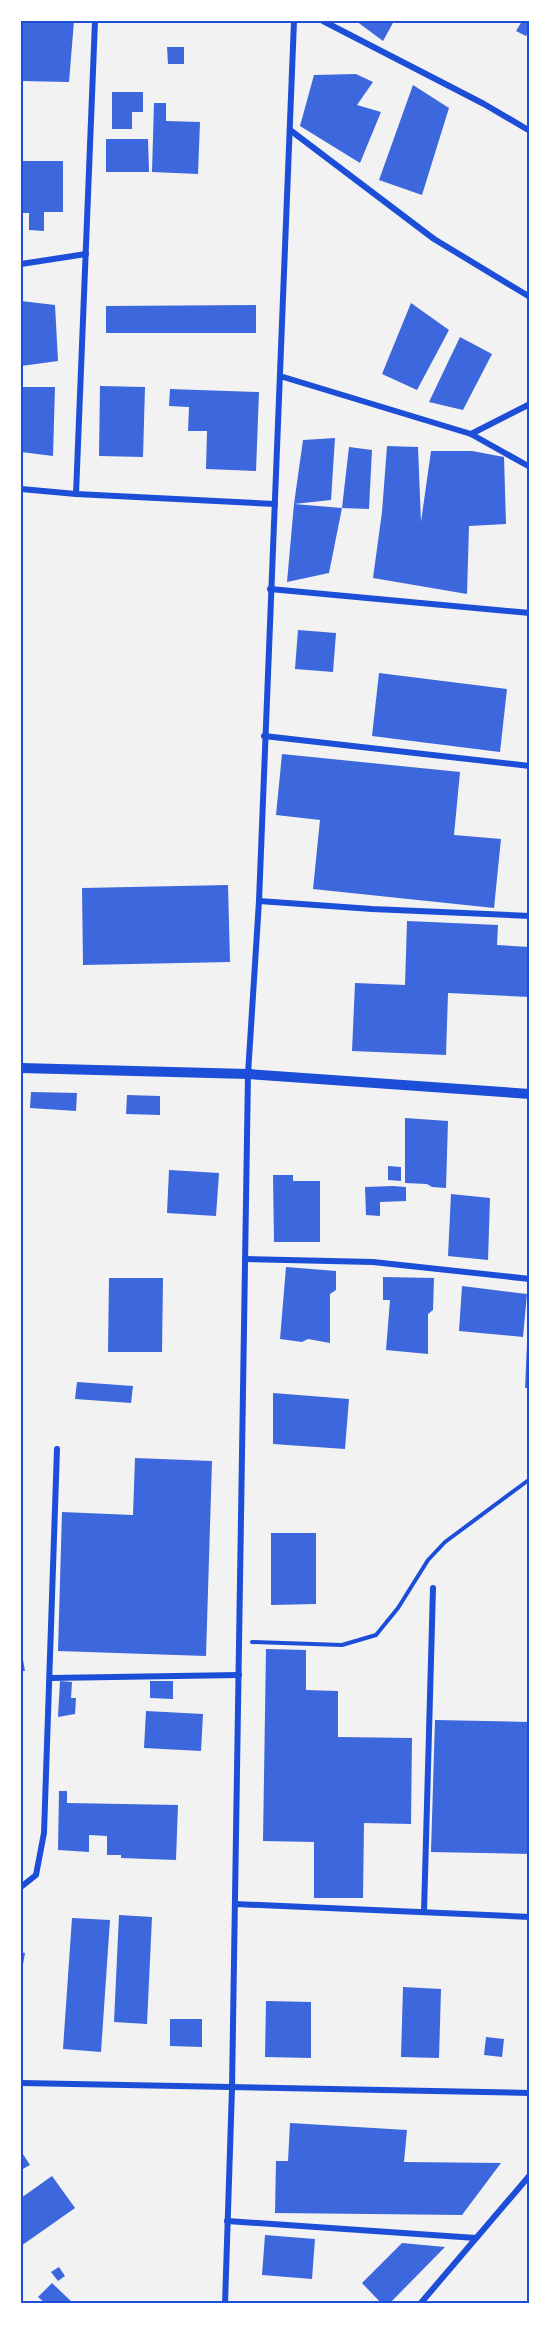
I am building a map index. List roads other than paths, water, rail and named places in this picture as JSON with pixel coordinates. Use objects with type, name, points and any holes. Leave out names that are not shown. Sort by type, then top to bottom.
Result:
[{"type":"street","points":[[76,494],[95,21]]},
{"type":"street","points":[[225,2304],[232,2088],[248,1074],[259,901],[294,21]]},
{"type":"street","points":[[323,21],[484,104],[530,131]]},
{"type":"street","points":[[290,130],[434,239],[530,297]]},
{"type":"street","points":[[21,264],[86,254]]},
{"type":"street","points":[[280,376],[471,434],[530,467]]},
{"type":"street","points":[[471,434],[530,404]]},
{"type":"street","points":[[21,489],[275,504]]},
{"type":"street","points":[[270,589],[530,614]]},
{"type":"street","points":[[264,736],[530,766]]},
{"type":"street","points":[[259,901],[530,916]]},
{"type":"street","points":[[21,1068],[248,1074],[530,1094]]},
{"type":"street","points":[[245,1259],[373,1263],[530,1279]]},
{"type":"street","points":[[21,1887],[36,1875],[44,1833],[57,1449]]},
{"type":"street","points":[[424,1912],[433,1588]]},
{"type":"street","points":[[50,1678],[239,1675]]},
{"type":"street","points":[[235,1904],[530,1917]]},
{"type":"street","points":[[21,2083],[530,2093]]},
{"type":"street","points":[[420,2304],[530,2175]]},
{"type":"street","points":[[523,2183],[530,2189]]},
{"type":"street","points":[[227,2221],[476,2238]]},
{"type":"street","points":[[425,2298],[432,2304]]}]
